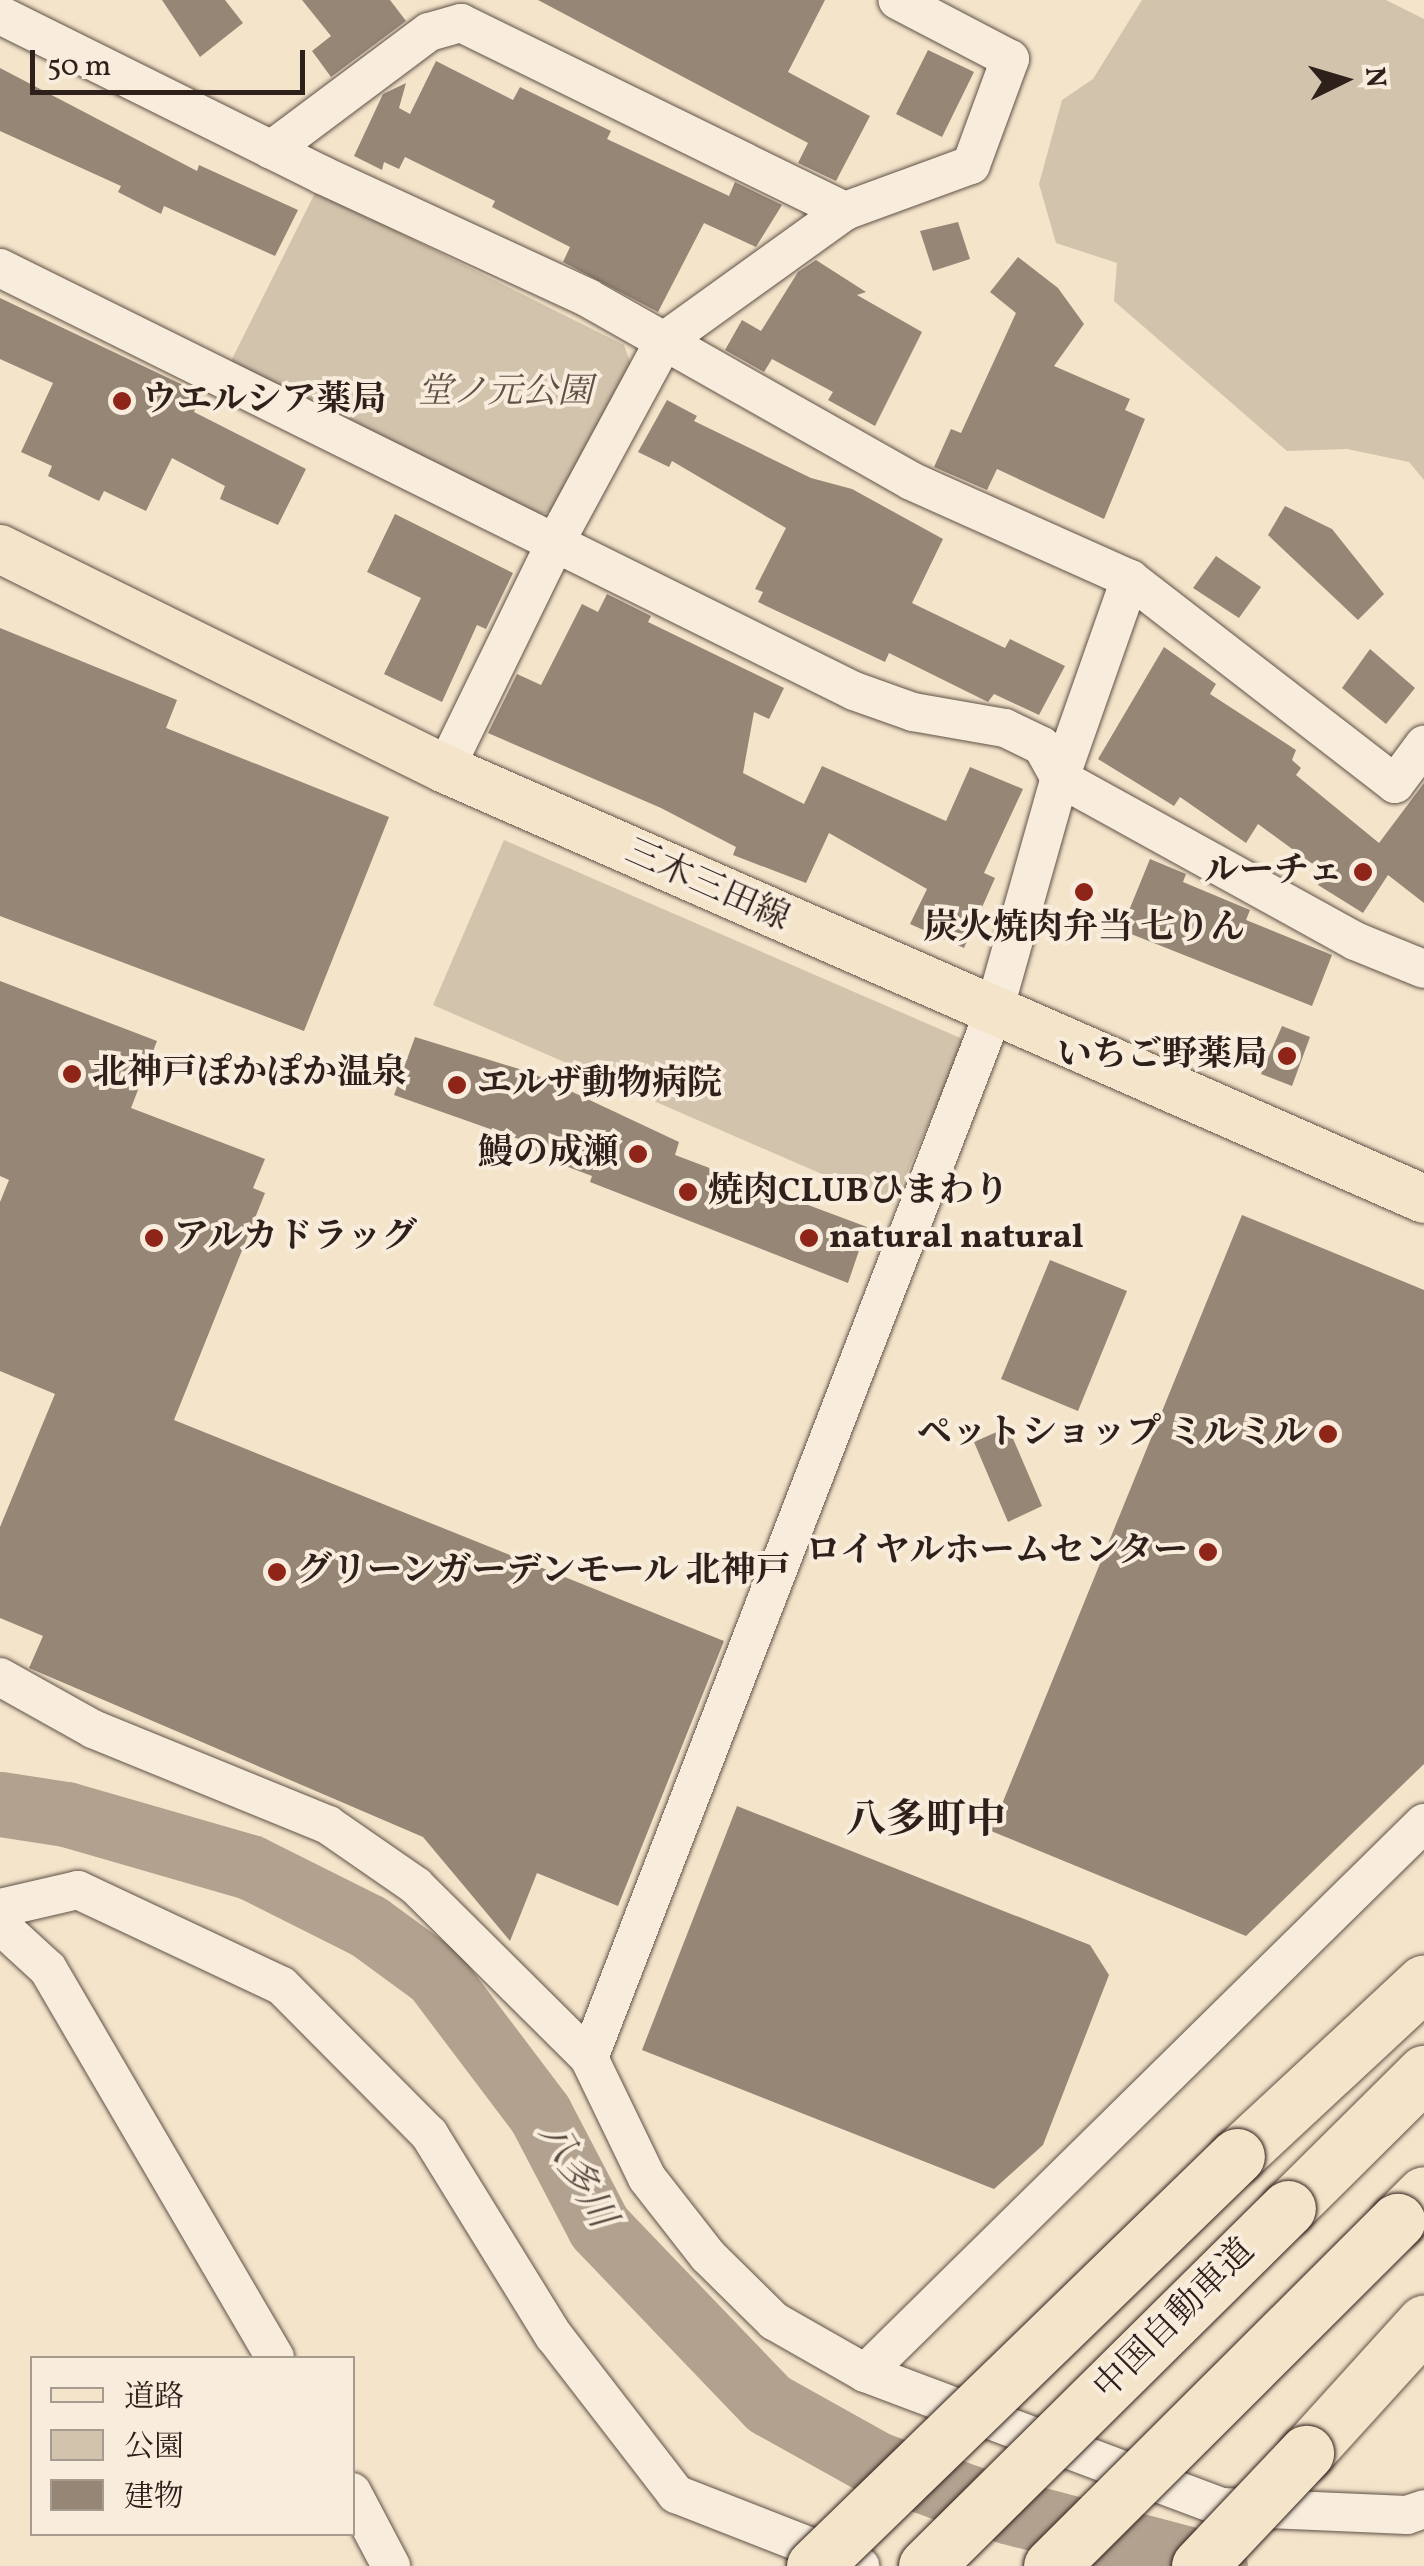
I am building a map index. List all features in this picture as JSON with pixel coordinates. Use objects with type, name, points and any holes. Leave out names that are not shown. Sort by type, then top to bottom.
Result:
[{"type":"highway","points":[[814,2566],[1237,2156],[1424,1982]]},
{"type":"highway","name":"中国自動車道","points":[[926,2566],[1424,2073]]},
{"type":"highway","points":[[1051,2566],[1411,2207]]},
{"type":"highway","points":[[1199,2566],[1424,2323]]},
{"type":"main road","name":"三木三田線","points":[[0,550],[445,769],[993,1014],[1424,1199]]},
{"type":"street","points":[[445,769],[556,540],[664,341],[845,211],[971,165],[1010,59],[897,0]]},
{"type":"street","points":[[0,14],[271,150],[588,298],[911,481],[1130,579],[1395,784],[1424,744]]},
{"type":"street","points":[[271,150],[428,32],[462,23],[845,211]]},
{"type":"street","points":[[0,268],[556,540],[854,691],[913,712],[1005,728],[1042,746],[1060,778],[1354,941],[1424,969]]},
{"type":"street","points":[[589,2058],[993,1014],[1060,778],[1130,579]]},
{"type":"street","points":[[0,1676],[92,1729],[328,1825],[416,1886],[589,2058],[647,2178],[708,2256],[774,2320],[865,2373],[1222,2507],[1406,2515],[1424,2509]]},
{"type":"street","points":[[865,2373],[1424,1823]]},
{"type":"street","points":[[0,1908],[78,1890],[282,1986],[429,2134],[554,2336],[676,2494],[860,2566]]},
{"type":"street","points":[[0,1925],[48,1969],[274,2356]]},
{"type":"street","points":[[355,2498],[391,2566]]},
{"type":"street","points":[[1212,2566],[1222,2507]]},
{"type":"green space","points":[[1142,0],[1386,0],[1424,19],[1424,480],[1409,462],[1347,449],[1287,451],[1114,301],[1117,263],[1056,243],[1039,184],[1062,100],[1093,79]]},
{"type":"green space","name":"堂ノ元公園","points":[[316,191],[624,345],[632,367],[556,510],[535,516],[230,363]]},
{"type":"green space","points":[[504,840],[965,1040],[893,1205],[433,1005]]},
{"type":"building","points":[[162,0],[225,0],[243,23],[200,57]]},
{"type":"building","points":[[302,0],[390,0],[406,21],[331,77],[312,51],[331,36]]},
{"type":"building","points":[[538,0],[825,0],[788,72],[870,116],[836,181],[798,163],[808,143]]},
{"type":"building","points":[[928,50],[974,72],[942,137],[896,114]]},
{"type":"building","points":[[436,61],[513,100],[520,87],[611,131],[607,139],[729,196],[735,182],[782,205],[756,247],[704,223],[658,312],[563,262],[570,247],[492,207],[495,201],[405,157],[399,169],[384,162],[382,170],[354,156],[383,94],[406,83],[399,108],[410,114]]},
{"type":"building","points":[[0,68],[197,171],[199,165],[298,210],[275,256],[164,206],[161,214],[118,192],[121,186],[0,131]]},
{"type":"building","points":[[958,222],[970,259],[933,271],[920,231]]},
{"type":"building","points":[[1018,257],[1058,288],[1084,324],[1054,366],[1130,399],[1125,410],[1145,419],[1104,519],[997,469],[987,490],[934,467],[951,429],[961,433],[1016,313],[990,292]]},
{"type":"building","points":[[816,260],[866,292],[857,295],[922,332],[875,426],[828,400],[833,392],[772,359],[764,372],[725,350],[742,320],[761,331],[798,272]]},
{"type":"building","points":[[0,298],[202,394],[194,412],[306,469],[278,525],[220,499],[225,486],[172,458],[146,511],[104,491],[99,501],[48,476],[52,466],[21,452],[53,383],[0,359]]},
{"type":"building","points":[[667,400],[697,416],[694,421],[811,478],[852,489],[943,539],[912,603],[1005,648],[1010,639],[1065,666],[1039,715],[994,694],[988,702],[889,653],[885,662],[758,602],[763,592],[755,589],[786,528],[672,461],[669,467],[638,452]]},
{"type":"building","points":[[1285,506],[1332,529],[1384,594],[1358,620],[1268,535]]},
{"type":"building","points":[[395,514],[513,573],[486,629],[477,625],[442,702],[384,674],[421,598],[367,572]]},
{"type":"building","points":[[1216,556],[1261,587],[1239,618],[1193,588]]},
{"type":"building","points":[[607,594],[651,616],[648,622],[784,688],[769,719],[754,712],[743,773],[804,804],[822,766],[946,821],[970,767],[1023,789],[984,873],[995,878],[964,948],[910,924],[927,889],[829,833],[806,883],[733,855],[736,847],[661,808],[488,733],[517,674],[541,685],[582,604],[598,612]]},
{"type":"building","points":[[0,628],[177,700],[166,728],[389,817],[304,1031],[0,916]]},
{"type":"building","points":[[1164,647],[1216,684],[1210,694],[1296,750],[1292,760],[1301,768],[1296,775],[1379,843],[1424,783],[1424,903],[1388,875],[1363,913],[1318,885],[1325,873],[1258,824],[1246,843],[1180,797],[1174,806],[1098,759]]},
{"type":"building","points":[[1370,649],[1415,688],[1386,724],[1342,688]]},
{"type":"building","points":[[1150,859],[1186,874],[1183,882],[1250,910],[1246,920],[1332,955],[1312,1006],[1121,930]]},
{"type":"building","name":"グリーンガーデンモール 北神戸","points":[[0,981],[157,1041],[131,1108],[265,1159],[253,1188],[265,1193],[174,1420],[724,1641],[618,1906],[537,1873],[510,1941],[423,1837],[29,1668],[43,1636],[0,1618],[0,1527],[55,1394],[0,1371],[0,1202],[9,1180],[0,1176]]},
{"type":"building","points":[[1282,1026],[1310,1037],[1292,1086],[1261,1074]]},
{"type":"building","points":[[415,1037],[532,1073],[679,1142],[675,1155],[867,1227],[848,1283],[590,1182],[592,1176],[539,1156],[533,1144],[394,1095]]},
{"type":"building","points":[[1242,1215],[1424,1290],[1424,1764],[1246,1936],[991,1831]]},
{"type":"building","points":[[1050,1260],[1127,1291],[1078,1411],[1001,1379]]},
{"type":"building","points":[[1008,1427],[1042,1506],[1008,1522],[974,1442]]},
{"type":"building","points":[[737,1806],[1090,1945],[1109,1975],[1043,2145],[994,2189],[642,2050]]},
{"type":"waterway","name":"八多川","points":[[0,1804],[66,1814],[250,1867],[368,1926],[435,1975],[540,2114],[599,2227],[769,2404],[877,2464],[1007,2511],[1215,2566]]},
{"type":"place","name":"ウエルシア薬局","points":[[122,401]]},
{"type":"place","name":"ルーチェ","points":[[1363,872]]},
{"type":"place","name":"炭火焼肉弁当 七りん","points":[[1084,892]]},
{"type":"place","name":"いちご野薬局","points":[[1287,1056]]},
{"type":"place","name":"北神戸ぽかぽか温泉","points":[[72,1074]]},
{"type":"place","name":"エルザ動物病院","points":[[457,1085]]},
{"type":"place","name":"鰻の成瀬","points":[[638,1154]]},
{"type":"place","name":"焼肉CLUBひまわり","points":[[688,1192]]},
{"type":"place","name":"アルカドラッグ","points":[[154,1238]]},
{"type":"place","name":"natural natural","points":[[809,1238]]},
{"type":"place","name":"ペットショップ ミルミル","points":[[1328,1434]]},
{"type":"place","name":"ロイヤルホームセンター","points":[[1208,1552]]},
{"type":"place","name":"グリーンガーデンモール 北神戸","points":[[277,1572]]},
{"type":"district","name":"八多町中","points":[[926,1822]]}]
